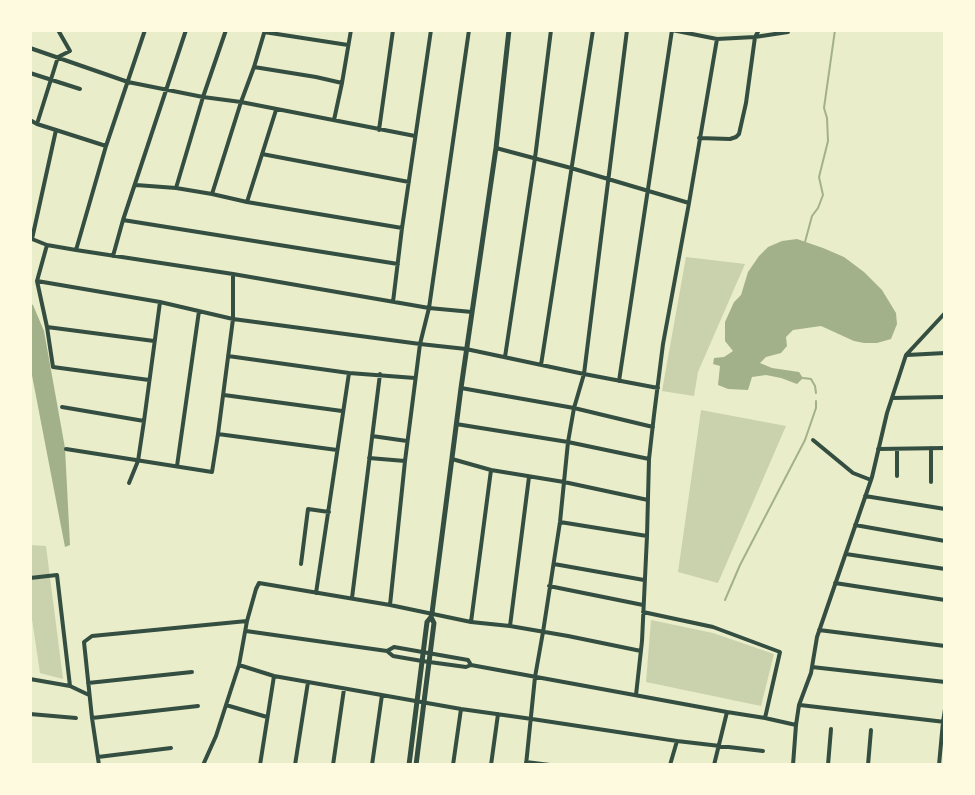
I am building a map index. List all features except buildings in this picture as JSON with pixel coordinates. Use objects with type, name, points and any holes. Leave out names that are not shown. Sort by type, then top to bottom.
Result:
[{"type":"street","points":[[37,124],[58,57],[70,51],[58,30]]},
{"type":"street","points":[[76,250],[106,146],[145,30]]},
{"type":"street","points":[[113,256],[186,30]]},
{"type":"street","points":[[176,188],[226,30]]},
{"type":"street","points":[[334,120],[351,30]]},
{"type":"street","points":[[379,130],[393,30]]},
{"type":"street","points":[[393,302],[432,30]]},
{"type":"street","points":[[390,605],[415,378],[429,308],[469,30]]},
{"type":"street","points":[[409,765],[417,701],[427,653],[427,622],[431,615],[460,388],[496,148],[509,30]]},
{"type":"street","points":[[505,357],[535,158],[551,30]]},
{"type":"street","points":[[541,365],[593,30]]},
{"type":"street","points":[[550,765],[526,763],[535,677],[560,522],[568,442],[574,408],[584,374],[627,30]]},
{"type":"street","points":[[619,381],[672,30],[717,39],[788,32]]},
{"type":"street","points":[[699,138],[730,139],[739,134],[746,103],[755,37],[759,30]]},
{"type":"street","points":[[212,194],[265,31],[348,45]]},
{"type":"street","points":[[636,695],[641,651],[649,459],[663,344],[717,39]]},
{"type":"street","points":[[30,48],[128,82],[415,136]]},
{"type":"street","points":[[254,67],[342,83]]},
{"type":"street","points":[[30,72],[80,89]]},
{"type":"street","points":[[247,202],[276,110]]},
{"type":"street","points":[[30,120],[106,146]]},
{"type":"street","points":[[56,130],[31,239],[47,245],[76,250],[429,308],[472,312]]},
{"type":"street","points":[[496,148],[689,203]]},
{"type":"street","points":[[262,154],[409,182]]},
{"type":"street","points":[[136,184],[176,188],[402,228]]},
{"type":"street","points":[[123,220],[398,264]]},
{"type":"street","points":[[47,245],[37,281],[53,367],[149,380]]},
{"type":"street","points":[[66,449],[212,472],[233,319],[233,274]]},
{"type":"street","points":[[37,281],[160,302],[233,319],[466,348],[658,388]]},
{"type":"street","points":[[129,483],[138,460],[160,302]]},
{"type":"street","points":[[177,465],[199,311]]},
{"type":"street","points":[[793,765],[799,705],[812,667],[819,630],[871,480],[886,415],[906,355],[945,313]]},
{"type":"street","points":[[47,327],[154,341]]},
{"type":"street","points":[[906,355],[945,353]]},
{"type":"street","points":[[228,356],[349,373],[415,378]]},
{"type":"street","points":[[316,593],[349,373]]},
{"type":"street","points":[[352,598],[380,374]]},
{"type":"street","points":[[460,388],[574,408],[653,427]]},
{"type":"street","points":[[224,394],[342,411]]},
{"type":"street","points":[[892,398],[945,397]]},
{"type":"street","points":[[62,407],[144,421]]},
{"type":"street","points":[[456,424],[568,442],[649,459]]},
{"type":"street","points":[[218,434],[337,450]]},
{"type":"street","points":[[372,436],[407,441]]},
{"type":"street","points":[[813,440],[853,473],[871,480]]},
{"type":"street","points":[[897,448],[897,476]]},
{"type":"street","points":[[931,448],[931,482]]},
{"type":"street","points":[[878,449],[945,448]]},
{"type":"street","points":[[369,458],[405,461]]},
{"type":"street","points":[[452,459],[491,470],[564,482],[648,500]]},
{"type":"street","points":[[471,622],[491,470]]},
{"type":"street","points":[[510,626],[529,477]]},
{"type":"street","points":[[865,496],[945,510]]},
{"type":"street","points":[[301,564],[308,509],[329,512]]},
{"type":"street","points":[[560,522],[647,536]]},
{"type":"street","points":[[855,525],[945,541]]},
{"type":"street","points":[[846,554],[945,569]]},
{"type":"street","points":[[554,564],[644,580]]},
{"type":"street","points":[[30,578],[57,575],[70,686]]},
{"type":"street","points":[[203,765],[216,736],[239,665],[247,621],[259,583],[641,651]]},
{"type":"street","points":[[835,583],[945,600]]},
{"type":"street","points":[[549,586],[643,605]]},
{"type":"street","points":[[643,612],[713,627],[780,652],[765,718]]},
{"type":"street","points":[[99,765],[84,642],[92,636],[247,621]]},
{"type":"street","points":[[819,630],[945,646]]},
{"type":"street","points":[[246,631],[387,651],[393,656],[425,662],[466,668],[471,665],[796,725]]},
{"type":"street","points":[[387,651],[394,647],[468,660],[471,665]]},
{"type":"street","points":[[416,765],[424,702],[425,662]]},
{"type":"street","points":[[239,665],[274,676],[461,710],[763,751]]},
{"type":"street","points":[[812,667],[945,682]]},
{"type":"street","points":[[88,683],[192,672]]},
{"type":"street","points":[[260,765],[274,676]]},
{"type":"street","points":[[30,679],[70,686],[90,696]]},
{"type":"street","points":[[295,765],[308,682]]},
{"type":"street","points":[[333,765],[344,689]]},
{"type":"street","points":[[372,765],[382,695]]},
{"type":"street","points":[[226,705],[267,717]]},
{"type":"street","points":[[799,705],[944,722]]},
{"type":"street","points":[[92,718],[198,706]]},
{"type":"street","points":[[939,765],[945,709]]},
{"type":"street","points":[[453,765],[461,710]]},
{"type":"street","points":[[714,765],[728,712]]},
{"type":"street","points":[[30,714],[76,718]]},
{"type":"street","points":[[491,765],[498,714]]},
{"type":"street","points":[[828,765],[831,729]]},
{"type":"street","points":[[868,765],[871,730]]},
{"type":"street","points":[[670,765],[677,741]]},
{"type":"street","points":[[98,757],[171,748]]},
{"type":"shaded area","points":[[797,239],[844,257],[882,290],[896,313],[897,324],[891,339],[877,343],[864,343],[854,341],[821,326],[793,330],[786,337],[787,346],[781,353],[766,357],[760,363],[772,368],[799,372],[803,378],[797,384],[766,375],[752,377],[748,390],[728,389],[718,385],[720,366],[713,364],[714,358],[724,357],[733,351],[725,341],[725,322],[734,302],[741,295],[748,272],[768,247],[782,241]]},
{"type":"shaded area","points":[[686,257],[745,264],[698,372],[694,396],[662,391]]},
{"type":"shaded area","points":[[30,303],[44,331],[65,448],[70,545],[65,547],[30,365]]},
{"type":"shaded area","points":[[701,410],[786,426],[718,583],[678,572]]},
{"type":"shaded area","points":[[30,545],[46,546],[63,679],[40,673],[30,606]]},
{"type":"shaded area","points":[[651,620],[713,633],[774,654],[761,706],[646,682]]},
{"type":"waterway","points":[[805,242],[812,216],[823,195],[819,177],[828,141],[824,108],[835,30]]},
{"type":"waterway","points":[[803,378],[811,379],[816,393]]},
{"type":"waterway","points":[[725,600],[740,565],[805,440],[816,408],[816,401]]}]
